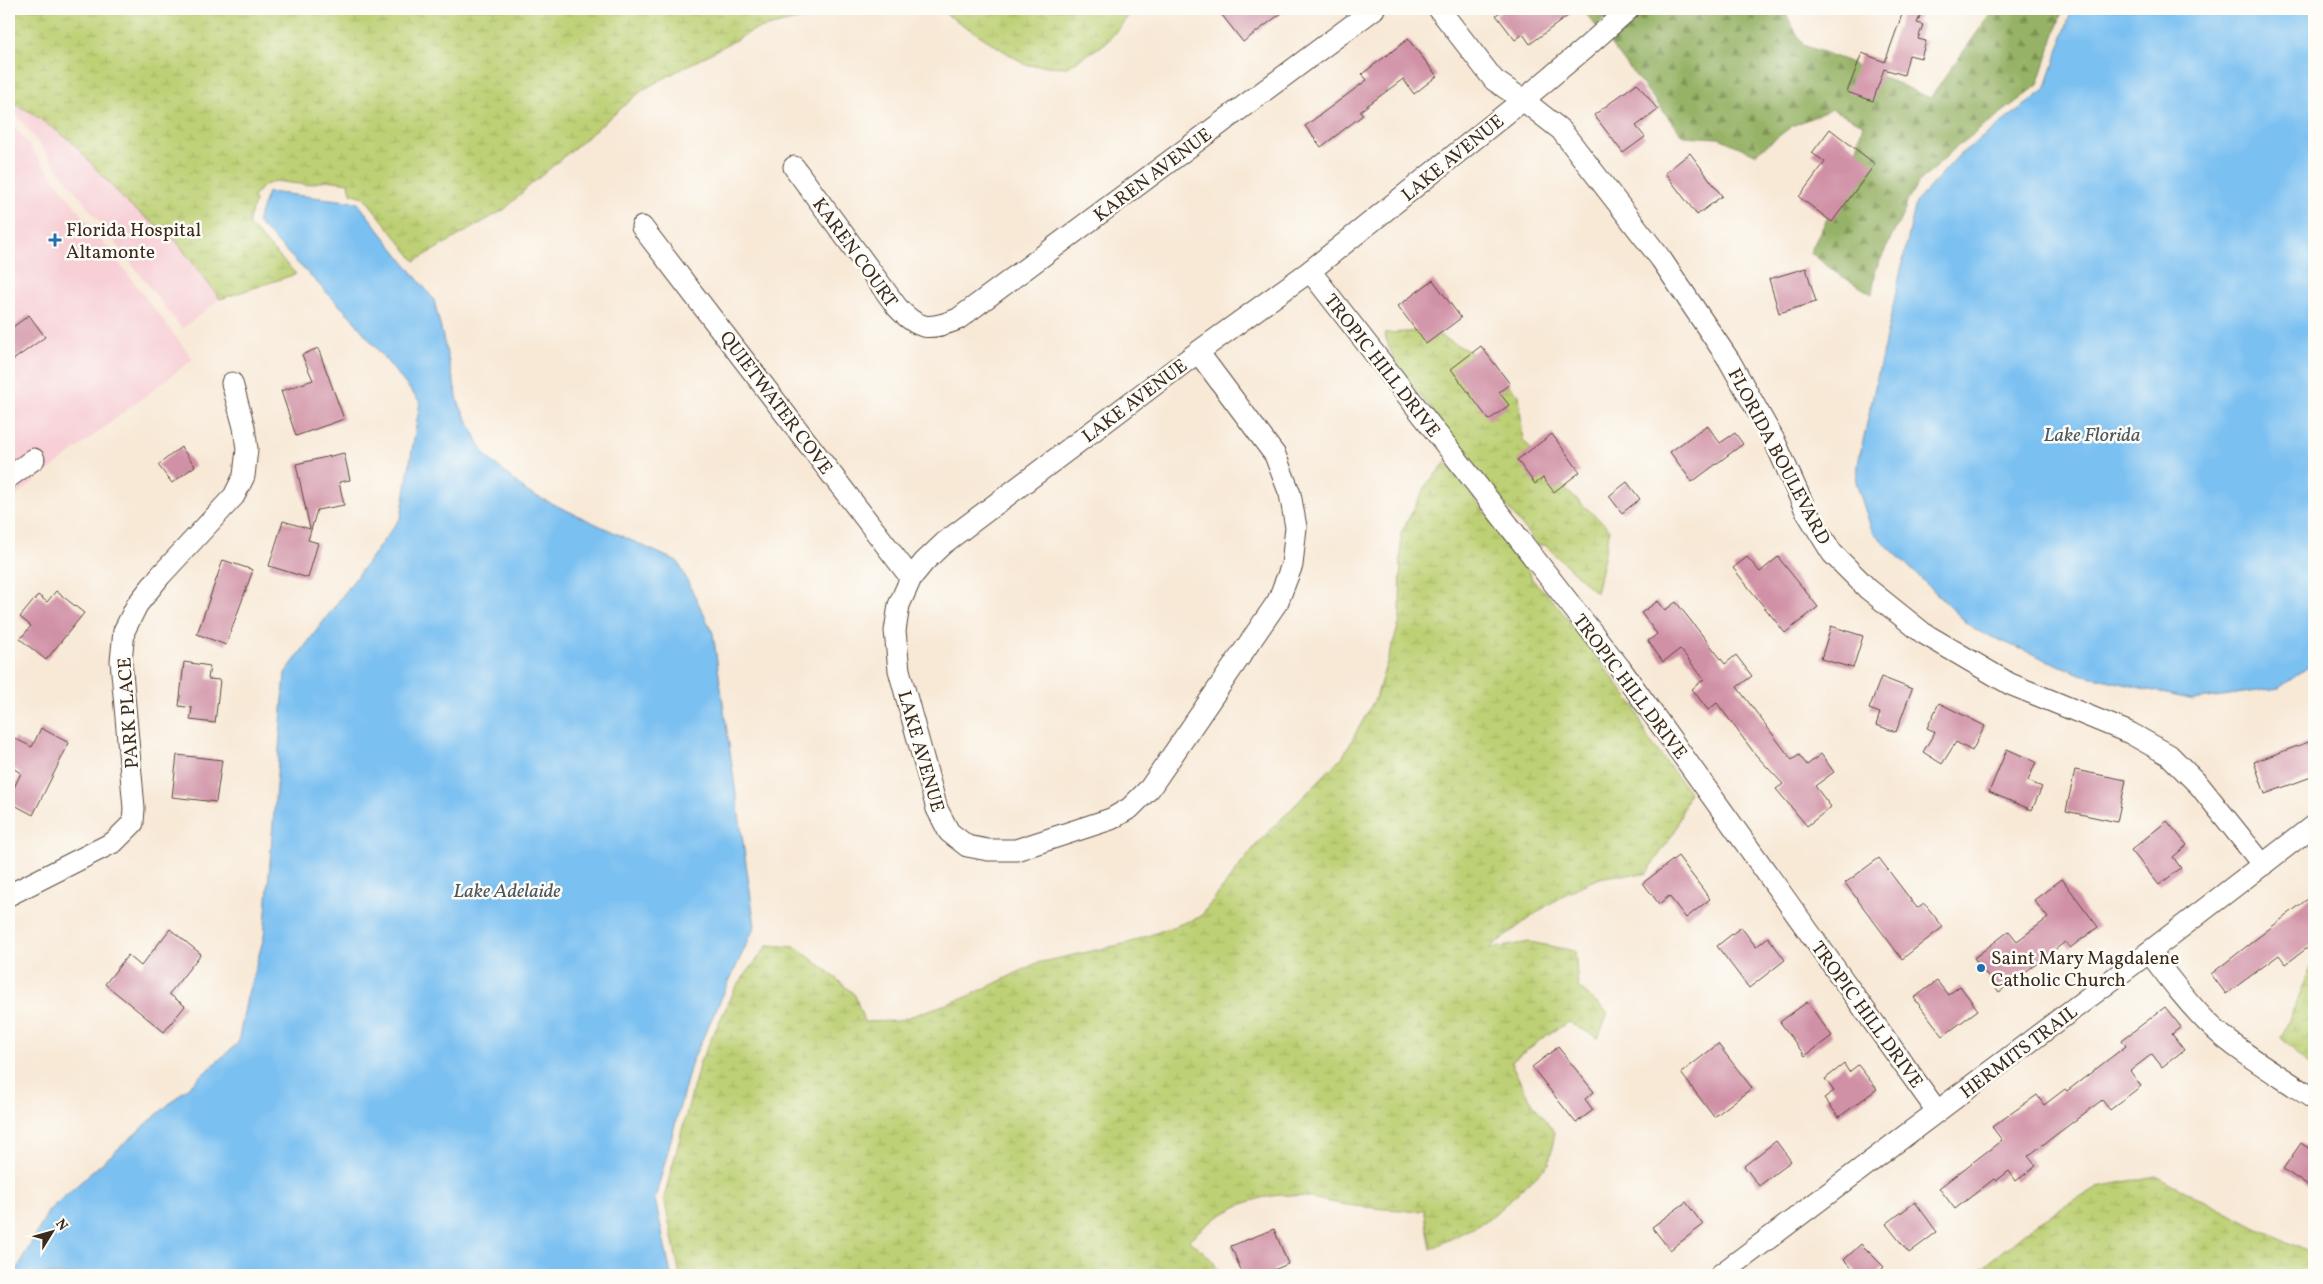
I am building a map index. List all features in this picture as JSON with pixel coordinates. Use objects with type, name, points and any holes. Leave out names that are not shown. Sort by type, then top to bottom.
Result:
[{"type":"street","name":"KAREN AVENUE","points":[[926,327],[943,325],[958,319],[1374,9]]},
{"type":"street","name":"FLORIDA BOULEVARD","points":[[1439,9],[1494,80],[1561,130],[1661,259],[1729,360],[1775,442],[1806,511],[1832,553],[1868,590],[1923,633],[2010,684],[2130,733],[2169,755],[2199,785],[2262,866]]},
{"type":"street","name":"LAKE AVENUE","points":[[1198,352],[1275,455],[1290,494],[1296,527],[1292,566],[1278,601],[1150,788],[1130,808],[1111,819],[1016,850],[988,850],[967,846],[950,832],[937,809],[899,670],[895,631],[899,605],[911,578],[924,562],[944,543],[1198,352],[1310,271],[1523,100],[1629,9]]},
{"type":"street","name":"KAREN COURT","points":[[794,167],[897,307],[910,322],[926,327]]},
{"type":"street","name":"QUIETWATER COVE","points":[[642,227],[911,578]]},
{"type":"street","name":"TROPIC HILL DRIVE","points":[[1310,271],[1620,668],[1937,1111]]},
{"type":"street","name":"PARK PLACE","points":[[9,895],[114,842],[133,823],[134,808],[121,661],[124,631],[137,605],[160,576],[234,496],[244,476],[246,442],[232,383]]},
{"type":"street","points":[[9,477],[34,459]]},
{"type":"street","name":"HERMITS TRAIL","points":[[1720,1275],[2149,952],[2314,824]]},
{"type":"street","points":[[2149,952],[2186,1000],[2209,1024],[2230,1042],[2314,1099]]},
{"type":"shaded area","points":[[9,102],[29,111],[72,142],[129,205],[174,238],[220,299],[182,329],[9,105]]},
{"type":"shaded area","name":"Florida Hospital Altamonte","points":[[9,120],[193,359],[9,501]]},
{"type":"green space","points":[[9,9],[845,9],[754,30],[644,89],[529,186],[505,209],[415,261],[364,197],[351,193],[349,183],[327,180],[307,185],[275,181],[263,186],[253,197],[255,202],[249,219],[249,225],[296,274],[220,299],[174,238],[129,205],[72,142],[29,111],[9,102]]},
{"type":"green space","points":[[920,9],[1134,9],[1106,43],[1067,67],[1026,65],[943,12]]},
{"type":"green space","points":[[1582,9],[1615,9],[1596,26]]},
{"type":"green space","points":[[1642,9],[1783,9],[1803,45],[1842,59],[1930,98],[1994,9],[2063,9],[2038,85],[1954,149],[1918,184],[1908,199],[1905,210],[1876,269],[1872,294],[1835,272],[1810,252],[1851,172],[1863,124],[1832,109],[1792,126],[1755,154],[1719,138],[1683,136],[1608,41]]},
{"type":"green space","points":[[1431,331],[1472,353],[1519,395],[1523,440],[1566,490],[1610,529],[1596,593],[1545,545],[1537,545],[1395,363],[1384,333]]},
{"type":"green space","points":[[1446,462],[1525,564],[1532,579],[1557,605],[1635,707],[1647,737],[1689,792],[1675,831],[1646,874],[1617,875],[1600,878],[1585,884],[1555,900],[1489,949],[1530,942],[1575,951],[1578,987],[1608,1013],[1598,1038],[1569,1022],[1544,1037],[1511,1062],[1530,1099],[1555,1132],[1549,1164],[1489,1219],[1431,1249],[1424,1209],[1419,1211],[1365,1207],[1283,1195],[1257,1199],[1232,1209],[1220,1215],[1189,1240],[1211,1259],[1220,1275],[680,1275],[664,1198],[700,1062],[736,987],[768,945],[796,947],[825,969],[855,995],[864,1022],[897,1021],[967,997],[1037,963],[1128,943],[1200,917],[1256,845],[1343,756],[1376,697],[1400,621],[1401,533],[1427,484]]},
{"type":"green space","points":[[2314,961],[2314,1070],[2281,1038]]},
{"type":"green space","points":[[2156,1176],[2251,1225],[2314,1254],[2314,1275],[1973,1275],[2034,1225],[2097,1187]]},
{"type":"water","name":"Lake Florida","points":[[2072,9],[2314,9],[2314,663],[2279,688],[2193,700],[2080,674],[1973,629],[1872,531],[1856,482],[1859,459],[1916,202],[1959,155],[2045,90]]},
{"type":"water","name":"Lake Adelaide","points":[[268,192],[357,202],[434,300],[459,404],[485,455],[527,492],[678,562],[713,633],[755,926],[692,1061],[655,1199],[671,1275],[14,1275],[49,1210],[238,1043],[247,997],[264,937],[285,673],[401,517],[420,402],[351,317],[257,222]]},
{"type":"building","points":[[1231,9],[1287,9],[1243,42],[1222,15]]},
{"type":"building","points":[[1505,9],[1577,9],[1530,44],[1523,34],[1515,40],[1496,15]]},
{"type":"building","points":[[1904,9],[1923,9],[1917,23],[1923,25],[1918,39],[1926,41],[1921,58],[1909,55],[1904,75],[1884,69],[1873,101],[1847,92],[1862,53],[1885,62]]},
{"type":"building","points":[[1408,39],[1437,76],[1414,94],[1403,79],[1360,111],[1363,115],[1321,147],[1305,126],[1367,80],[1362,74]]},
{"type":"building","points":[[1637,83],[1658,110],[1636,126],[1645,137],[1623,153],[1594,115]]},
{"type":"building","points":[[1830,129],[1875,164],[1832,222],[1799,197],[1825,162],[1812,153]]},
{"type":"building","points":[[1690,153],[1722,196],[1697,215],[1665,173]]},
{"type":"building","points":[[1806,268],[1816,302],[1779,313],[1769,279]]},
{"type":"building","points":[[1433,280],[1461,318],[1426,344],[1398,306]]},
{"type":"building","points":[[29,315],[45,337],[9,363],[9,330]]},
{"type":"building","points":[[1481,346],[1510,384],[1499,392],[1509,405],[1489,420],[1451,369]]},
{"type":"building","points":[[318,348],[344,419],[296,436],[281,391],[313,380],[302,355]]},
{"type":"building","points":[[1707,425],[1720,443],[1735,433],[1743,444],[1692,482],[1670,452]]},
{"type":"building","points":[[1552,434],[1580,472],[1554,492],[1543,478],[1535,484],[1517,460]]},
{"type":"building","points":[[181,447],[195,466],[172,483],[158,465]]},
{"type":"building","points":[[344,453],[350,480],[339,482],[344,505],[317,510],[308,540],[318,543],[308,578],[269,566],[283,521],[310,529],[296,464]]},
{"type":"building","points":[[1627,482],[1640,499],[1622,513],[1609,496]]},
{"type":"building","points":[[1747,557],[1760,572],[1778,557],[1818,607],[1785,633],[1733,568]]},
{"type":"building","points":[[223,560],[253,570],[226,645],[197,634]]},
{"type":"building","points":[[56,591],[84,613],[46,660],[20,639],[31,626],[20,617],[38,595],[47,602]]},
{"type":"building","points":[[1658,601],[1665,610],[1676,602],[1725,664],[1736,655],[1752,676],[1737,687],[1792,760],[1799,755],[1807,765],[1821,754],[1834,772],[1815,786],[1831,807],[1807,826],[1776,789],[1783,784],[1755,754],[1717,703],[1708,710],[1692,689],[1704,679],[1680,649],[1663,662],[1648,641],[1657,634],[1641,613]]},
{"type":"building","points":[[1831,626],[1863,636],[1853,668],[1821,659]]},
{"type":"building","points":[[184,662],[210,666],[208,679],[220,680],[215,723],[190,720],[192,708],[179,706]]},
{"type":"building","points":[[1881,677],[1912,689],[1896,732],[1876,725],[1880,713],[1869,709]]},
{"type":"building","points":[[1939,703],[1985,726],[1972,751],[1956,742],[1942,764],[1923,752],[1935,732],[1927,728]]},
{"type":"building","points":[[41,728],[69,743],[33,815],[9,802],[9,798],[21,773],[9,766],[9,748],[14,738],[32,747]]},
{"type":"building","points":[[2314,740],[2314,776],[2265,794],[2254,762]]},
{"type":"building","points":[[2007,749],[2036,762],[2028,781],[2042,787],[2032,810],[1989,792]]},
{"type":"building","points":[[177,755],[222,760],[216,802],[172,797]]},
{"type":"building","points":[[2075,770],[2126,780],[2117,822],[2066,811]]},
{"type":"building","points":[[2167,821],[2187,845],[2173,857],[2181,868],[2159,885],[2131,850]]},
{"type":"building","points":[[1678,856],[1710,899],[1686,918],[1669,896],[1659,904],[1643,883]]},
{"type":"building","points":[[1879,858],[1917,908],[1924,903],[1943,927],[1902,959],[1845,883]]},
{"type":"building","points":[[2062,879],[2098,927],[2070,948],[2065,942],[1999,992],[1974,958],[2009,931],[2017,941],[2048,918],[2034,900]]},
{"type":"building","points":[[2314,894],[2314,943],[2286,964],[2279,955],[2226,994],[2211,974]]},
{"type":"building","points":[[1741,927],[1756,947],[1768,937],[1785,960],[1749,988],[1717,946]]},
{"type":"building","points":[[170,929],[201,954],[169,994],[185,1006],[164,1032],[105,984],[128,955],[141,966]]},
{"type":"building","points":[[1937,981],[1948,995],[1960,986],[1978,1010],[1943,1036],[1914,998]]},
{"type":"building","points":[[1807,1002],[1832,1036],[1805,1056],[1780,1022]]},
{"type":"building","points":[[2165,1007],[2181,1027],[2172,1034],[2184,1050],[2162,1067],[2152,1054],[2130,1071],[2141,1086],[2110,1110],[2102,1100],[2028,1156],[2036,1166],[2016,1181],[2009,1171],[1996,1181],[1994,1179],[1955,1209],[1939,1188],[2002,1140],[1992,1127],[2037,1095],[2044,1105],[2065,1089],[2067,1091],[2126,1046],[2122,1040]]},
{"type":"building","points":[[1718,1044],[1752,1088],[1714,1117],[1681,1073]]},
{"type":"building","points":[[1558,1047],[1594,1092],[1585,1099],[1593,1110],[1576,1123],[1532,1067]]},
{"type":"building","points":[[1844,1064],[1849,1072],[1858,1065],[1877,1089],[1839,1117],[1824,1098],[1834,1091],[1825,1079]]},
{"type":"building","points":[[1776,1141],[1791,1161],[1759,1186],[1744,1166]]},
{"type":"building","points":[[2301,1143],[2314,1152],[2314,1190],[2283,1169]]},
{"type":"building","points":[[1686,1202],[1703,1225],[1670,1250],[1652,1227]]},
{"type":"building","points":[[1915,1202],[1937,1232],[1909,1253],[1886,1224]]},
{"type":"building","points":[[1274,1229],[1288,1264],[1274,1270],[1276,1275],[1243,1275],[1231,1246]]},
{"type":"building","points":[[1861,1244],[1884,1267],[1875,1275],[1859,1275],[1844,1260]]},
{"type":"place","name":"Florida Hospital Altamonte","points":[[55,240]]},
{"type":"place","name":"Saint Mary Magdalene Catholic Church","points":[[1981,968]]}]
